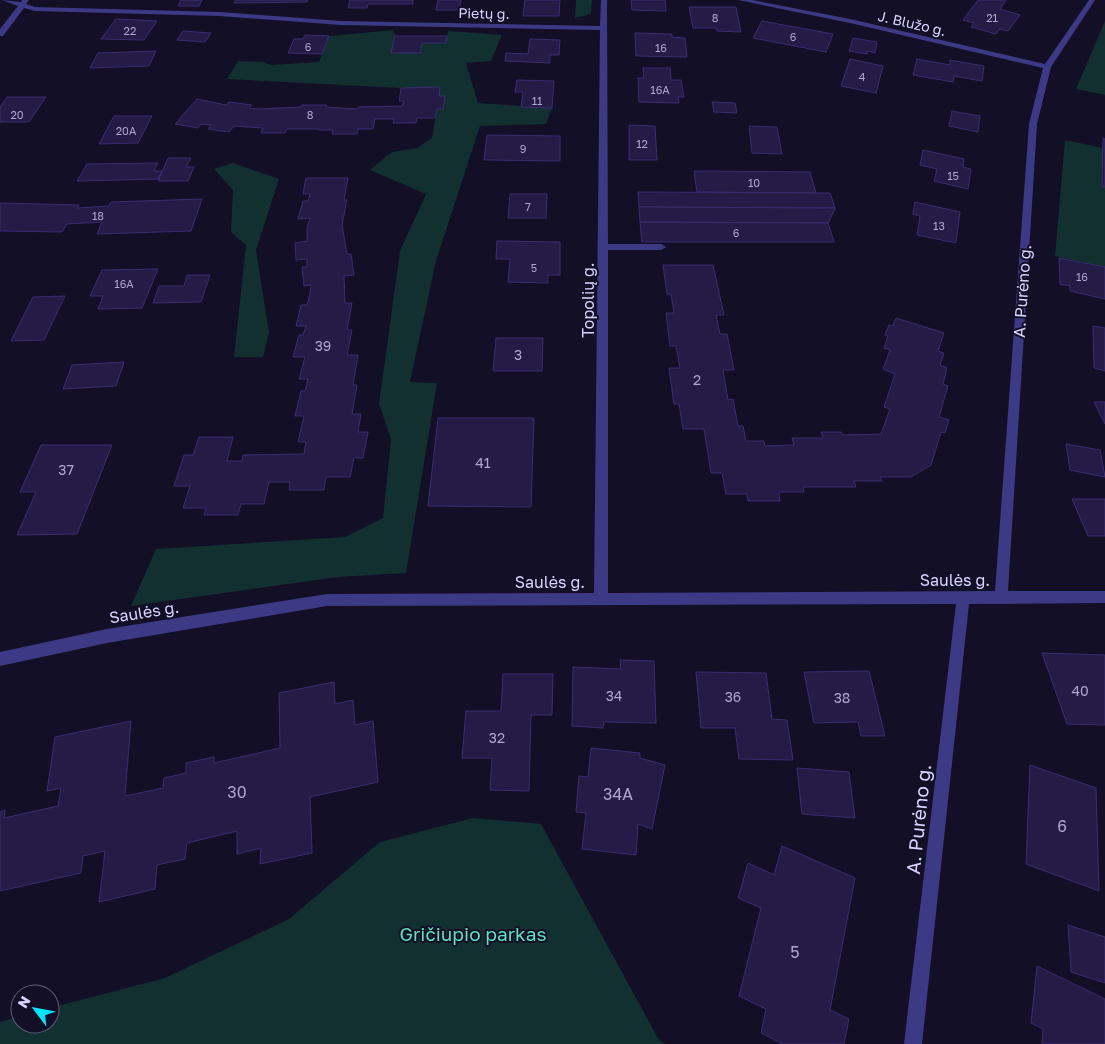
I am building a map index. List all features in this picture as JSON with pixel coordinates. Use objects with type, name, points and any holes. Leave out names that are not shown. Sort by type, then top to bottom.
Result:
[{"type":"street","name":"Pietų g.","points":[[5,0],[24,2],[35,9],[220,14],[341,23],[603,28]]},
{"type":"street","name":"Topolių g.","points":[[601,600],[604,0]]},
{"type":"street","name":"J. Blužo g.","points":[[741,0],[850,21],[1047,67]]},
{"type":"street","name":"A. Purėno g.","points":[[1001,597],[1033,124],[1047,67],[1055,52],[1092,0]]},
{"type":"street","points":[[0,34],[24,2]]},
{"type":"street","points":[[603,246],[661,247]]},
{"type":"street","name":"Saulės g.","points":[[0,659],[107,636],[327,600],[1105,596]]},
{"type":"street","name":"A. Purėno g.","points":[[913,1044],[963,598]]},
{"type":"green space","points":[[576,0],[592,0],[591,14],[575,18]]},
{"type":"green space","points":[[1105,21],[1105,95],[1076,89]]},
{"type":"green space","points":[[393,30],[395,36],[391,53],[420,53],[422,43],[446,43],[448,31],[502,35],[491,61],[466,63],[478,103],[552,108],[546,124],[480,126],[436,261],[410,382],[437,383],[406,573],[338,577],[131,606],[156,549],[345,537],[383,518],[391,439],[379,404],[400,251],[426,194],[370,170],[392,152],[417,148],[432,138],[437,109],[443,108],[445,96],[439,96],[439,87],[401,88],[227,79],[238,61],[264,62],[271,65],[319,62],[329,36]]},
{"type":"green space","points":[[1065,140],[1103,148],[1102,186],[1105,187],[1105,267],[1055,256]]},
{"type":"green space","points":[[233,163],[279,179],[256,250],[269,333],[263,357],[234,357],[246,245],[231,232],[233,190],[214,169]]},
{"type":"green space","name":"Gričiupio parkas","points":[[473,818],[541,824],[659,1040],[665,1044],[0,1044],[0,1022],[10,1019],[10,1034],[60,1034],[60,1005],[165,978],[289,919],[380,842]]},
{"type":"building","points":[[181,0],[202,0],[199,6],[178,6]]},
{"type":"building","points":[[236,0],[308,0],[307,2],[234,3]]},
{"type":"building","points":[[350,0],[413,0],[413,4],[368,4],[367,8],[348,8]]},
{"type":"building","points":[[438,0],[461,0],[459,10],[436,10]]},
{"type":"building","points":[[525,0],[560,0],[559,16],[523,16]]},
{"type":"building","points":[[631,0],[665,0],[666,11],[632,10]]},
{"type":"building","points":[[978,0],[1006,0],[1000,9],[1020,15],[1008,31],[1000,29],[996,34],[971,27],[974,23],[963,20]]},
{"type":"building","points":[[689,7],[736,7],[741,32],[717,31],[716,28],[693,28]]},
{"type":"building","points":[[116,19],[157,21],[144,40],[101,39]]},
{"type":"building","points":[[762,21],[833,34],[826,52],[753,38]]},
{"type":"building","points":[[183,31],[211,33],[205,42],[177,40]]},
{"type":"building","points":[[635,33],[672,34],[672,37],[685,38],[687,57],[636,56]]},
{"type":"building","points":[[305,35],[329,36],[322,54],[288,53],[294,39],[303,39]]},
{"type":"building","points":[[395,36],[447,36],[446,43],[422,43],[420,53],[391,53]]},
{"type":"building","points":[[853,38],[877,42],[875,53],[868,51],[867,54],[849,51]]},
{"type":"building","points":[[530,39],[560,40],[559,55],[550,55],[550,63],[505,61],[506,53],[528,54]]},
{"type":"building","points":[[156,51],[149,66],[90,68],[98,53]]},
{"type":"building","points":[[850,59],[883,66],[876,93],[841,86]]},
{"type":"building","points":[[917,59],[950,65],[950,60],[984,66],[982,81],[954,76],[953,82],[913,75]]},
{"type":"building","points":[[643,68],[670,68],[671,80],[681,80],[684,97],[678,97],[679,103],[639,102],[638,78],[644,78]]},
{"type":"building","points":[[517,80],[554,81],[552,108],[521,107],[523,92],[515,92]]},
{"type":"building","points":[[440,87],[439,96],[445,96],[443,109],[437,109],[435,118],[417,118],[416,123],[393,123],[394,119],[375,119],[373,129],[358,129],[357,134],[332,134],[333,130],[319,129],[287,129],[285,133],[261,133],[263,128],[234,126],[229,132],[208,129],[211,125],[201,124],[198,128],[175,124],[197,99],[226,105],[229,102],[252,105],[249,108],[259,109],[327,105],[326,107],[357,109],[358,107],[402,106],[404,101],[399,101],[401,88]]},
{"type":"building","points":[[7,97],[46,97],[29,122],[0,122],[0,107]]},
{"type":"building","points":[[712,102],[735,103],[737,113],[714,112]]},
{"type":"building","points":[[952,111],[980,116],[978,132],[949,126]]},
{"type":"building","points":[[114,116],[152,116],[138,143],[99,144]]},
{"type":"building","points":[[629,125],[655,126],[657,160],[629,160]]},
{"type":"building","points":[[749,126],[777,127],[782,154],[752,153]]},
{"type":"building","points":[[487,135],[560,136],[560,161],[484,160]]},
{"type":"building","points":[[1103,138],[1105,139],[1105,187],[1102,186]]},
{"type":"building","points":[[923,150],[964,159],[963,167],[971,169],[968,189],[934,181],[937,169],[920,165]]},
{"type":"building","points":[[168,158],[191,158],[186,167],[194,167],[188,181],[158,181]]},
{"type":"building","points":[[158,163],[154,171],[162,171],[158,179],[77,181],[87,164]]},
{"type":"building","points":[[694,171],[810,172],[816,193],[697,192]]},
{"type":"building","points":[[306,178],[348,178],[344,200],[347,200],[342,225],[347,254],[351,254],[354,275],[344,276],[345,303],[352,303],[347,330],[352,330],[347,355],[358,355],[353,385],[357,385],[352,414],[361,414],[358,432],[368,432],[363,458],[354,458],[350,477],[326,477],[324,490],[289,490],[290,482],[269,482],[264,504],[241,504],[238,515],[204,515],[206,508],[183,508],[190,486],[174,486],[184,455],[193,455],[199,437],[233,437],[227,461],[242,461],[243,455],[304,454],[306,442],[298,442],[304,416],[295,416],[301,391],[305,391],[308,379],[299,379],[305,357],[293,357],[299,335],[303,335],[306,326],[296,326],[301,305],[307,305],[311,285],[304,286],[302,267],[307,267],[307,259],[296,260],[295,243],[307,241],[307,229],[310,218],[298,219],[303,201],[308,201],[310,194],[303,194]]},
{"type":"building","points":[[638,192],[830,193],[835,208],[639,207]]},
{"type":"building","points":[[510,194],[547,194],[546,218],[508,218]]},
{"type":"building","points":[[202,199],[191,231],[97,234],[102,222],[67,224],[62,232],[0,231],[0,203],[79,205],[77,208],[109,206],[111,202]]},
{"type":"building","points":[[915,202],[960,212],[956,243],[917,235],[920,216],[913,214]]},
{"type":"building","points":[[639,207],[835,209],[828,223],[640,222]]},
{"type":"building","points":[[640,222],[828,223],[834,242],[642,242]]},
{"type":"building","points":[[497,241],[560,242],[560,275],[548,275],[548,283],[508,282],[510,259],[496,259]]},
{"type":"building","points":[[1059,258],[1105,267],[1105,299],[1070,291],[1070,286],[1060,284]]},
{"type":"building","points":[[663,265],[713,265],[724,315],[716,315],[720,334],[727,334],[734,370],[723,370],[728,400],[733,399],[738,426],[743,426],[746,441],[764,441],[765,446],[794,445],[792,438],[823,438],[821,432],[841,432],[842,435],[881,434],[890,409],[884,407],[895,374],[883,369],[890,350],[884,348],[888,336],[885,335],[889,325],[893,326],[896,318],[944,333],[938,351],[944,353],[940,365],[947,368],[943,384],[948,386],[939,417],[949,420],[945,433],[941,432],[931,465],[911,477],[880,477],[882,481],[854,481],[856,487],[803,487],[804,492],[779,492],[780,501],[748,501],[747,494],[726,494],[722,473],[711,473],[704,429],[683,429],[679,404],[674,404],[669,368],[680,368],[676,346],[670,346],[666,313],[674,313],[671,294],[667,294]]},
{"type":"building","points":[[158,269],[142,308],[98,309],[103,296],[90,296],[102,270]]},
{"type":"building","points":[[187,275],[210,275],[201,302],[153,303],[159,286],[184,286]]},
{"type":"building","points":[[65,296],[44,340],[11,341],[33,297]]},
{"type":"building","points":[[1093,326],[1105,328],[1105,371],[1094,368]]},
{"type":"building","points":[[496,338],[543,338],[542,371],[493,371]]},
{"type":"building","points":[[124,362],[116,386],[63,389],[72,365]]},
{"type":"building","points":[[1094,402],[1105,402],[1105,424]]},
{"type":"building","points":[[438,418],[534,418],[531,507],[428,506]]},
{"type":"building","points":[[1066,444],[1100,450],[1105,477],[1070,470]]},
{"type":"building","points":[[41,445],[112,445],[77,534],[17,535],[36,492],[20,492]]},
{"type":"building","points":[[1072,499],[1105,499],[1105,536],[1088,536]]},
{"type":"building","points":[[1042,653],[1105,655],[1105,725],[1067,724]]},
{"type":"building","points":[[620,660],[654,661],[656,723],[604,722],[603,728],[572,726],[573,667],[621,669]]},
{"type":"building","points":[[869,671],[885,736],[861,736],[858,722],[814,723],[804,672]]},
{"type":"building","points":[[696,672],[766,673],[772,719],[787,720],[793,760],[739,759],[735,728],[701,728]]},
{"type":"building","points":[[503,674],[553,674],[552,715],[531,715],[529,791],[490,790],[492,758],[462,758],[466,711],[501,711]]},
{"type":"building","points":[[334,682],[335,704],[353,700],[355,725],[373,721],[378,782],[310,797],[312,853],[260,864],[261,848],[237,854],[237,831],[187,843],[185,859],[157,865],[155,889],[99,902],[105,851],[83,856],[81,873],[0,891],[0,812],[5,810],[4,818],[58,806],[61,788],[47,791],[55,737],[131,721],[125,796],[163,788],[164,778],[186,773],[186,763],[214,757],[214,763],[280,748],[279,693]]},
{"type":"building","points":[[591,748],[640,753],[640,758],[665,765],[652,829],[638,824],[636,855],[582,849],[586,813],[576,812],[579,776],[588,777]]},
{"type":"building","points":[[1030,765],[1096,788],[1099,891],[1026,864]]},
{"type":"building","points":[[797,768],[849,772],[855,818],[802,814]]},
{"type":"building","points":[[782,846],[855,878],[830,1010],[849,1019],[844,1044],[783,1044],[761,1033],[766,1009],[739,996],[761,908],[738,898],[748,863],[774,875]]},
{"type":"building","points":[[1068,925],[1105,937],[1105,983],[1071,972]]},
{"type":"building","points":[[1037,966],[1105,999],[1105,1044],[1042,1044],[1043,1029],[1031,1023]]}]
